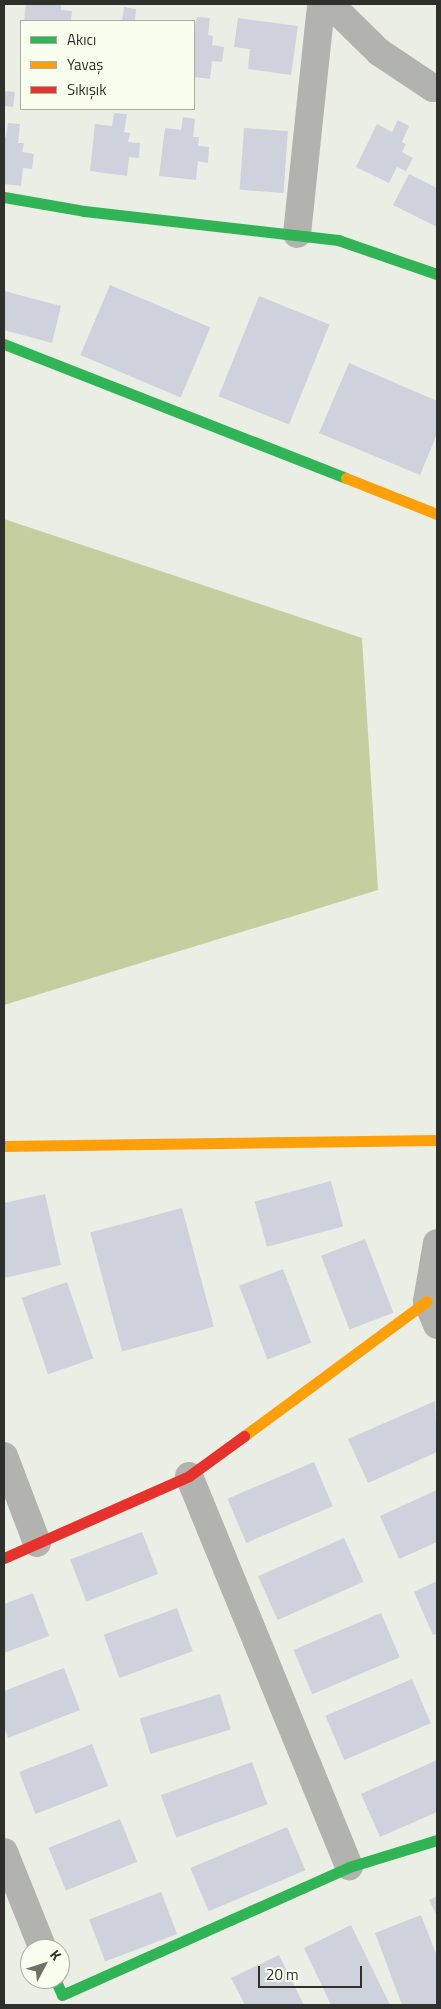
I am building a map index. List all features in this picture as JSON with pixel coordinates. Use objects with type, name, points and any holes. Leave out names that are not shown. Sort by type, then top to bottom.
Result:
[{"type":"street","points":[[297,234],[321,4]]},
{"type":"street","points":[[330,4],[379,52],[433,88],[437,87]]},
{"type":"street","points":[[4,197],[84,211],[338,240],[437,274]]},
{"type":"street","points":[[4,344],[437,514]]},
{"type":"street","points":[[4,1146],[437,1140]]},
{"type":"street","points":[[4,1558],[189,1476],[432,1313],[437,1244]]},
{"type":"street","points":[[4,1456],[37,1543]]},
{"type":"street","points":[[189,1476],[349,1867]]},
{"type":"street","points":[[63,1993],[349,1867],[437,1840]]},
{"type":"street","points":[[4,1852],[39,1939]]},
{"type":"green space","points":[[4,519],[362,638],[378,890],[4,1005]]},
{"type":"building","points":[[26,4],[61,4],[61,10],[72,11],[71,20],[24,20]]},
{"type":"building","points":[[124,7],[136,9],[135,20],[122,20]]},
{"type":"building","points":[[197,17],[210,18],[208,35],[213,36],[212,45],[224,47],[222,62],[212,61],[210,79],[195,77],[195,26]]},
{"type":"building","points":[[238,18],[298,26],[291,75],[248,69],[250,49],[234,47]]},
{"type":"building","points":[[4,91],[15,92],[13,107],[4,106]]},
{"type":"building","points":[[114,113],[127,114],[124,132],[130,133],[128,142],[140,143],[139,158],[129,157],[127,176],[90,171],[95,124],[112,126]]},
{"type":"building","points":[[183,117],[195,119],[193,137],[199,137],[198,146],[209,147],[208,163],[198,161],[196,180],[159,176],[165,128],[181,130]]},
{"type":"building","points":[[398,120],[409,126],[402,142],[406,144],[402,152],[413,158],[406,171],[397,167],[389,183],[356,167],[377,124],[392,132]]},
{"type":"building","points":[[8,123],[20,124],[18,143],[24,143],[22,152],[34,154],[32,169],[23,168],[21,186],[4,184],[4,136],[6,137]]},
{"type":"building","points":[[244,128],[288,131],[284,193],[240,190]]},
{"type":"building","points":[[409,174],[437,188],[437,227],[393,205]]},
{"type":"building","points":[[110,285],[210,328],[181,398],[80,355]]},
{"type":"building","points":[[4,291],[61,306],[52,343],[4,330]]},
{"type":"building","points":[[259,296],[329,324],[289,425],[219,396]]},
{"type":"building","points":[[349,363],[437,401],[437,434],[420,475],[319,433]]},
{"type":"building","points":[[331,1181],[343,1226],[267,1247],[255,1201]]},
{"type":"building","points":[[45,1194],[61,1265],[4,1278],[4,1203]]},
{"type":"building","points":[[182,1208],[214,1327],[122,1351],[90,1233]]},
{"type":"building","points":[[365,1239],[393,1313],[349,1330],[321,1256]]},
{"type":"building","points":[[283,1269],[311,1343],[267,1360],[239,1286]]},
{"type":"building","points":[[67,1282],[93,1359],[48,1374],[22,1298]]},
{"type":"building","points":[[435,1401],[437,1452],[368,1483],[348,1439]]},
{"type":"building","points":[[314,1462],[333,1506],[246,1543],[227,1499]]},
{"type":"building","points":[[437,1490],[437,1542],[399,1559],[380,1516]]},
{"type":"building","points":[[142,1532],[158,1574],[86,1602],[70,1560]]},
{"type":"building","points":[[344,1538],[364,1582],[278,1620],[258,1576]]},
{"type":"building","points":[[437,1581],[437,1634],[433,1635],[414,1592]]},
{"type":"building","points":[[33,1593],[49,1636],[4,1653],[4,1604]]},
{"type":"building","points":[[177,1608],[193,1651],[119,1678],[104,1635]]},
{"type":"building","points":[[381,1613],[400,1657],[312,1694],[294,1650]]},
{"type":"building","points":[[64,1668],[80,1710],[8,1738],[4,1727],[4,1691]]},
{"type":"building","points":[[412,1679],[431,1723],[344,1760],[325,1716]]},
{"type":"building","points":[[220,1694],[231,1729],[150,1754],[140,1719]]},
{"type":"building","points":[[92,1744],[108,1786],[35,1814],[19,1772]]},
{"type":"building","points":[[437,1760],[437,1812],[380,1837],[361,1794]]},
{"type":"building","points":[[252,1762],[267,1804],[176,1837],[161,1795]]},
{"type":"building","points":[[120,1819],[137,1862],[66,1890],[49,1848]]},
{"type":"building","points":[[287,1827],[305,1870],[209,1911],[190,1868]]},
{"type":"building","points":[[161,1892],[177,1934],[105,1962],[89,1920]]},
{"type":"building","points":[[437,1896],[437,1916],[429,1900]]},
{"type":"building","points":[[421,1915],[437,1956],[437,2005],[402,2005],[375,1933]]},
{"type":"building","points":[[351,1925],[390,2005],[331,2005],[304,1948]]},
{"type":"building","points":[[279,1955],[304,2005],[245,2005],[231,1978]]},
{"type":"traffic: fast","points":[[4,197],[84,211],[338,240],[437,274]]},
{"type":"traffic: fast","points":[[4,344],[346,478]]},
{"type":"traffic: fast","points":[[59,1989],[62,1995],[349,1867],[437,1840]]},
{"type":"traffic: slow","points":[[346,478],[437,514]]},
{"type":"traffic: slow","points":[[4,1146],[437,1140]]},
{"type":"traffic: slow","points":[[244,1436],[427,1301]]},
{"type":"traffic: jam","points":[[4,1558],[189,1476],[244,1436]]}]
